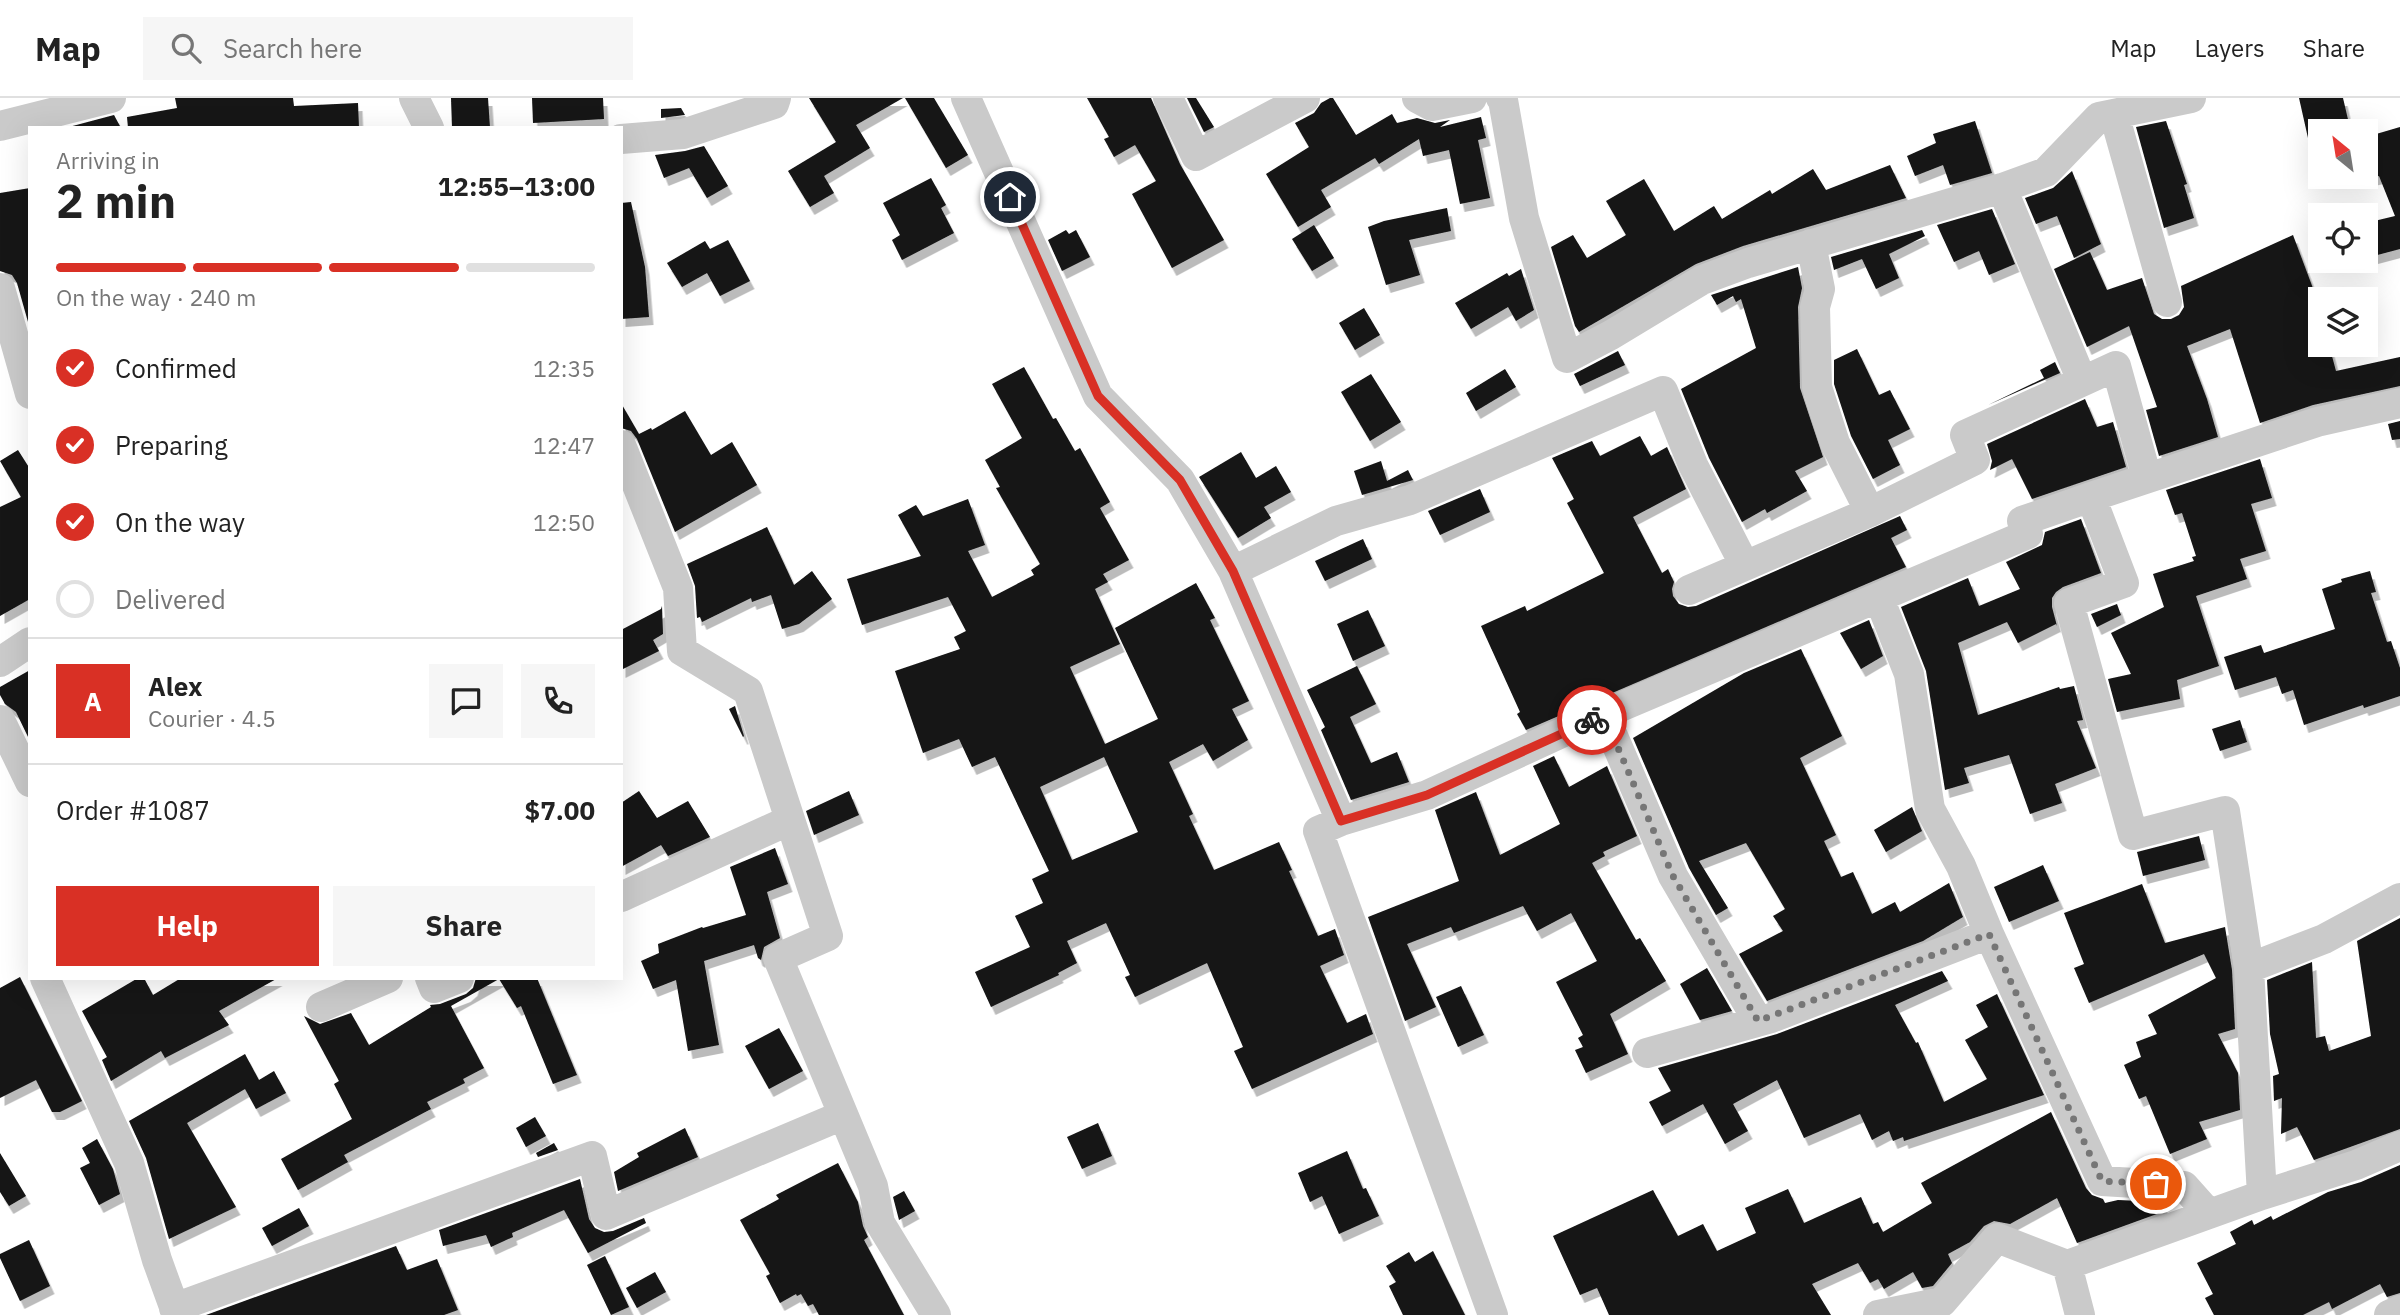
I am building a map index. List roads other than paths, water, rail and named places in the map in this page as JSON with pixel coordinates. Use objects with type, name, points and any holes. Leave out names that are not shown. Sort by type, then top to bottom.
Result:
[{"type":"street","points":[[0,126],[111,98]]},
{"type":"street","points":[[414,98],[428,126]]},
{"type":"street","points":[[623,139],[683,135],[774,104],[776,98]]},
{"type":"street","points":[[966,98],[1098,396],[1180,480],[1233,571],[1341,821]]},
{"type":"street","points":[[1168,98],[1196,156],[1305,98]]},
{"type":"street","points":[[1417,98],[1432,106],[1472,98]]},
{"type":"street","points":[[1501,98],[1524,218],[1567,358],[1702,280],[1748,262],[2002,188],[2046,172],[2099,117],[2191,98]]},
{"type":"street","points":[[2114,114],[2167,303]]},
{"type":"street","points":[[2002,188],[2082,381]]},
{"type":"street","points":[[1811,244],[1821,289],[1815,307],[1817,387],[1835,443],[1870,512]]},
{"type":"street","points":[[0,288],[28,387]]},
{"type":"street","points":[[1689,590],[1870,512],[1975,460],[1965,435],[2116,366],[2147,478]]},
{"type":"street","points":[[1233,571],[1336,521],[1410,500],[1663,391],[1692,466],[1745,566]]},
{"type":"street","points":[[1493,1315],[1318,831],[1341,821],[1427,795],[1604,715],[2028,534],[2022,521],[2316,422],[2400,403]]},
{"type":"street","points":[[623,450],[678,588],[682,651],[748,691],[828,936],[778,957],[873,1186],[880,1223],[936,1315]]},
{"type":"street","points":[[2091,497],[2124,583],[2069,603],[2133,835],[2225,811],[2249,968],[2262,1195]]},
{"type":"street","points":[[1879,598],[1909,674],[1930,809],[1961,866],[1989,934],[2102,1181],[2184,1186],[2209,1214]]},
{"type":"street","points":[[0,662],[28,643]]},
{"type":"street","points":[[1604,715],[1673,876],[1758,1021]]},
{"type":"street","points":[[0,720],[28,778]]},
{"type":"street","points":[[623,896],[790,820]]},
{"type":"street","points":[[2249,968],[2324,939],[2400,898]]},
{"type":"street","points":[[1647,1053],[1758,1021],[1989,934]]},
{"type":"street","points":[[46,980],[130,1163],[157,1260],[176,1312],[592,1156],[606,1215],[844,1115]]},
{"type":"street","points":[[321,1007],[383,980]]},
{"type":"street","points":[[431,980],[434,988],[453,980]]},
{"type":"street","points":[[1892,1313],[1937,1308],[1997,1238],[2067,1265],[2262,1195],[2356,1165],[2400,1146]]},
{"type":"street","points":[[2067,1265],[2080,1315]]},
{"type":"street","points":[[2389,1315],[2400,1310]]}]
